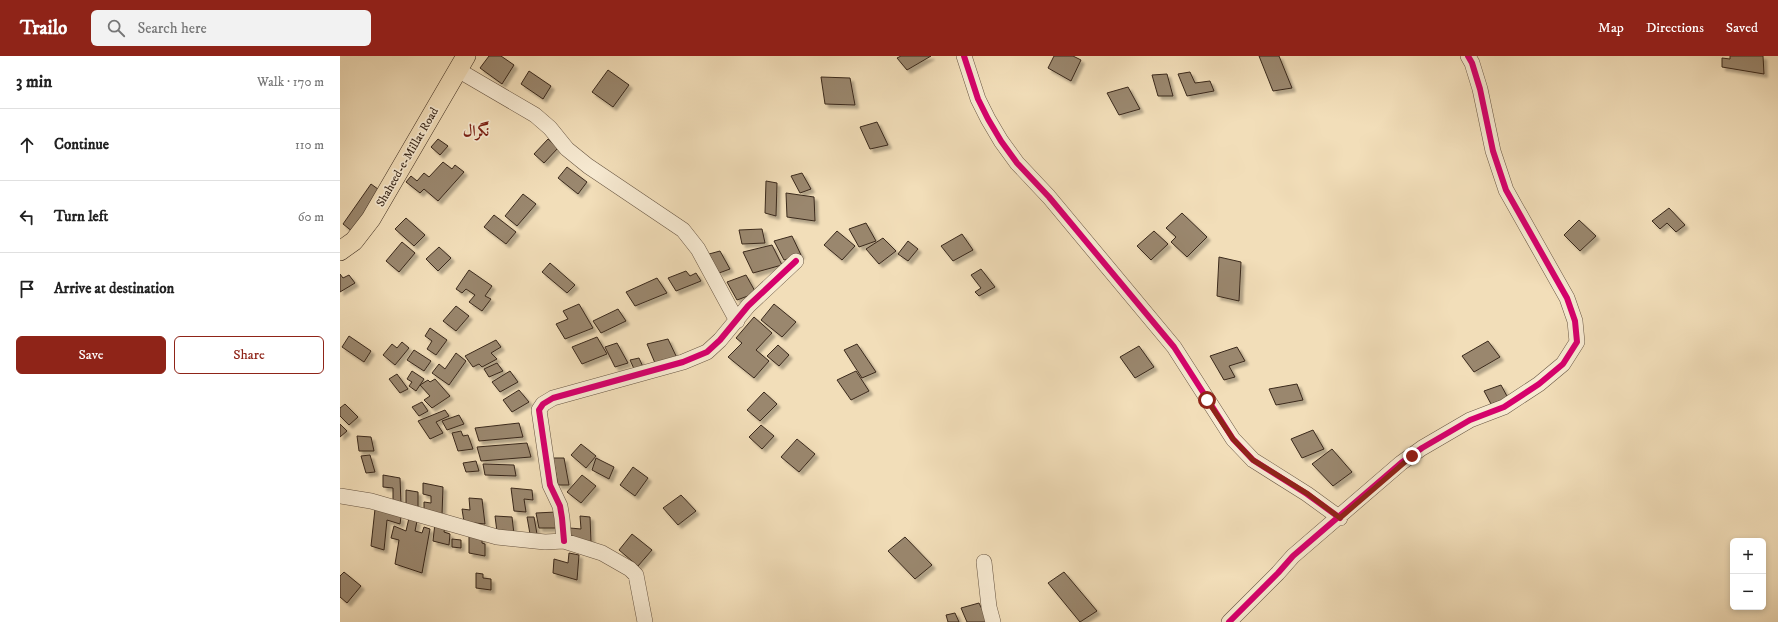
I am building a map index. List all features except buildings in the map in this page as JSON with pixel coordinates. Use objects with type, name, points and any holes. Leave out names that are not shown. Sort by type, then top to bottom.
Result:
[{"type":"main road","name":"Shaheed-e-Millat Road","points":[[340,251],[354,241],[371,219],[462,63]]},
{"type":"street","points":[[964,56],[978,99],[1001,141],[1017,163],[1049,196],[1174,347],[1233,439],[1253,460],[1308,494],[1340,518]]},
{"type":"street","points":[[1229,622],[1293,556],[1340,518],[1401,463],[1422,448],[1470,420],[1504,407],[1539,384],[1563,364],[1577,342],[1575,321],[1567,298],[1506,190],[1493,151],[1480,89],[1472,63],[1468,56]]},
{"type":"street","points":[[462,63],[535,115],[550,128],[567,149],[588,166],[683,230],[698,249],[736,321]]},
{"type":"street","points":[[564,541],[560,506],[550,484],[538,410],[543,404],[553,398],[683,362],[707,352],[720,340],[748,306],[796,261]]},
{"type":"street","points":[[340,496],[371,501],[497,537],[545,542],[564,541],[602,553],[630,569],[636,575],[645,622]]},
{"type":"street","points":[[984,562],[989,607],[993,622]]},
{"type":"cycle path","points":[[964,56],[978,99],[1001,141],[1017,163],[1049,197],[1174,347],[1233,439],[1253,460],[1307,494],[1340,518]]},
{"type":"cycle path","points":[[1229,622],[1293,556],[1401,463],[1422,448],[1470,420],[1504,407],[1539,384],[1563,364],[1577,342],[1575,321],[1567,298],[1506,190],[1493,151],[1480,89],[1472,63],[1468,56]]},
{"type":"cycle path","points":[[564,541],[560,506],[550,485],[539,410],[543,404],[553,398],[683,362],[707,352],[720,340],[748,306],[796,261]]},
{"type":"district","name":"نگرال","points":[[476,130]]},
{"type":"route","points":[[1207,400],[1233,439],[1253,460],[1308,494],[1340,518],[1401,463],[1412,456]]}]
